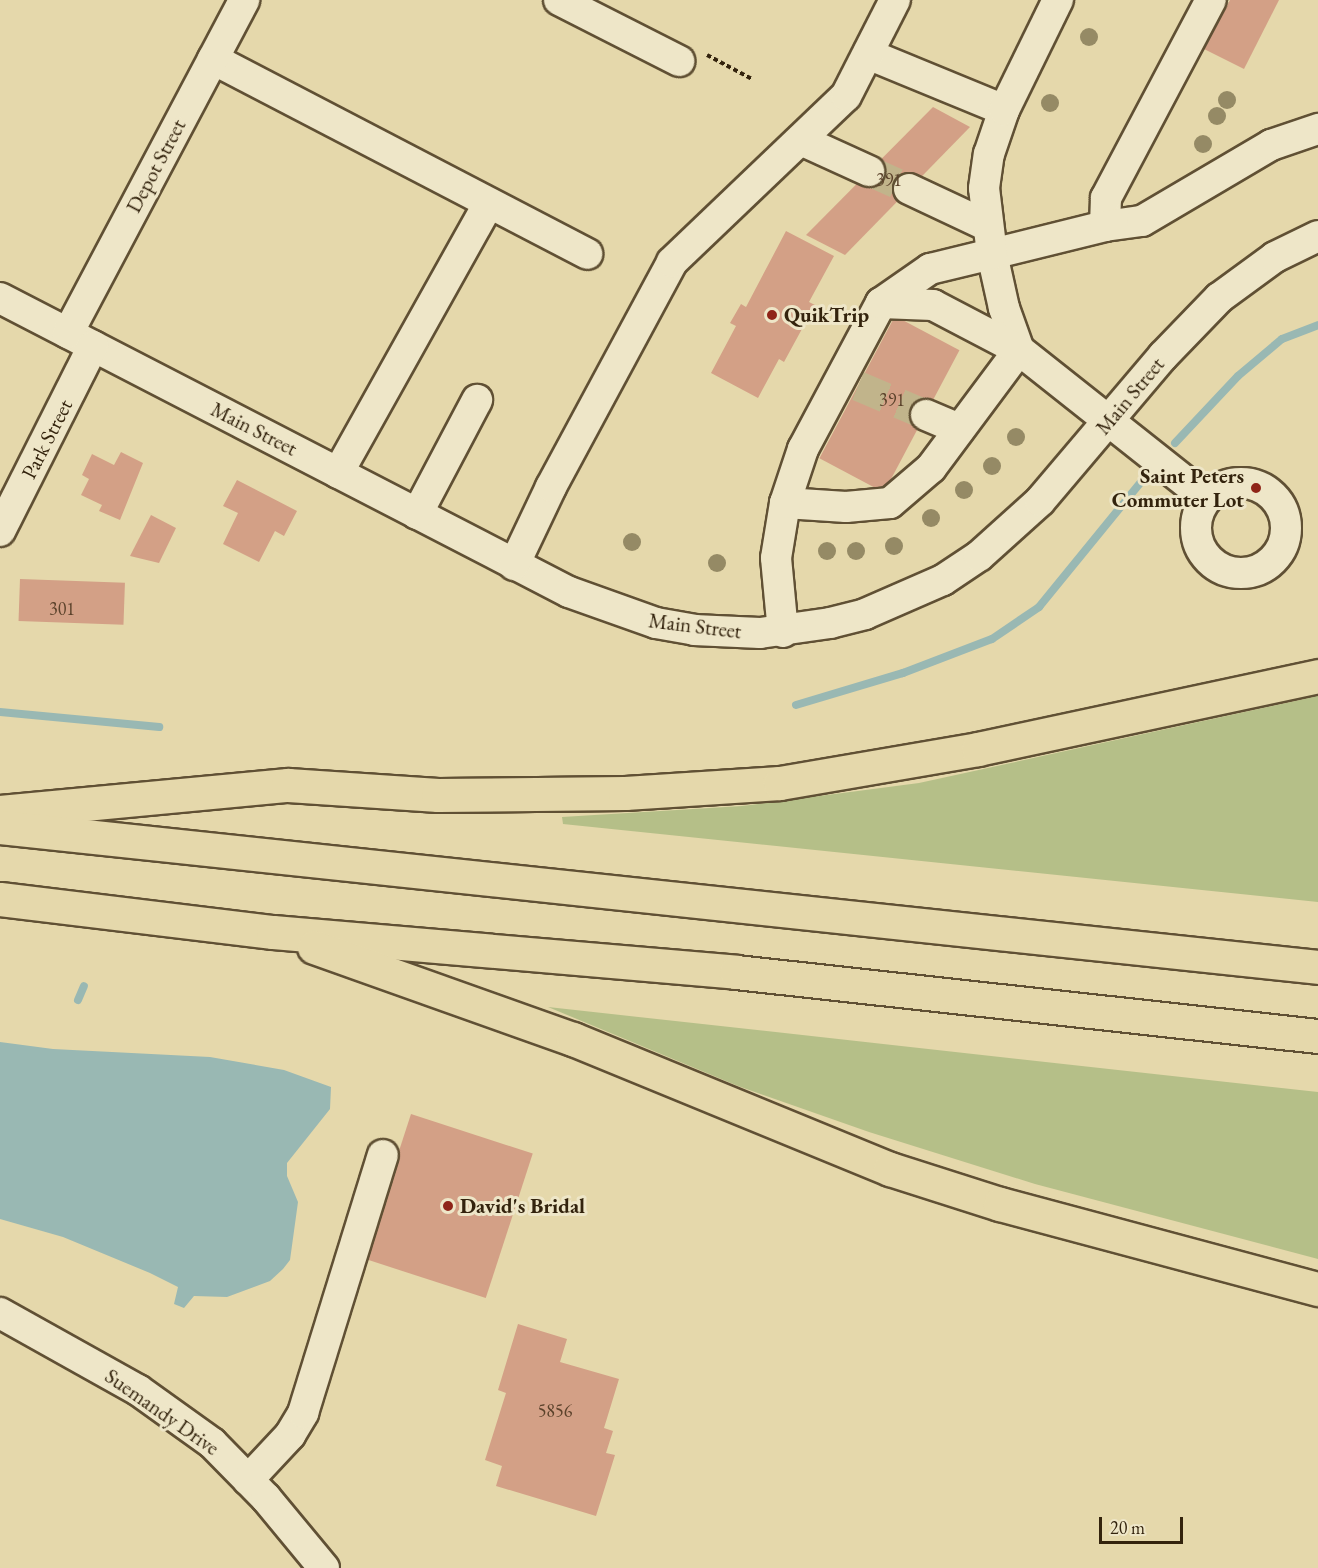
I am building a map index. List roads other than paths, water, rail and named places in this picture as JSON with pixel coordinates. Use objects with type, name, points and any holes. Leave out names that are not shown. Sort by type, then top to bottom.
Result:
[{"type":"highway","points":[[0,812],[288,785],[438,795],[625,794],[780,783],[978,749],[1318,676]]},
{"type":"highway","points":[[0,827],[1318,967]]},
{"type":"highway","points":[[0,899],[273,932],[736,972],[1318,1036]]},
{"type":"highway","points":[[273,932],[573,1039],[890,1169],[1000,1204],[1318,1288]]},
{"type":"street","name":"Depot Street","points":[[80,340],[213,59],[244,0]]},
{"type":"street","points":[[559,0],[689,56]]},
{"type":"street","points":[[514,565],[551,487],[672,262],[846,96],[896,0]]},
{"type":"street","points":[[1018,350],[1004,308],[992,254],[986,225],[984,188],[989,153],[1004,110],[1058,0]]},
{"type":"street","points":[[1105,226],[1106,198],[1211,0]]},
{"type":"street","points":[[868,54],[1004,110]]},
{"type":"street","points":[[213,59],[587,254]]},
{"type":"street","points":[[783,632],[776,558],[785,503],[803,448],[850,382],[881,303],[930,269],[1105,226],[1142,221],[1201,190],[1271,145],[1318,129]]},
{"type":"street","points":[[801,140],[869,171]]},
{"type":"street","points":[[909,189],[986,225]]},
{"type":"street","points":[[338,473],[489,203]]},
{"type":"street","name":"Main Street","points":[[0,298],[514,565],[617,613],[656,623],[735,634],[783,632],[865,614],[943,580],[1011,530],[1110,421],[1182,334],[1219,298],[1275,257],[1318,236]]},
{"type":"street","points":[[881,303],[933,305],[1018,350],[1206,498]]},
{"type":"street","name":"Park Street","points":[[0,531],[80,340]]},
{"type":"street","points":[[785,503],[846,507],[890,503],[931,468],[1018,350]]},
{"type":"street","points":[[417,514],[477,400]]},
{"type":"street","points":[[926,415],[959,429]]},
{"type":"street","points":[[248,1480],[290,1435],[303,1413],[383,1155]]},
{"type":"street","name":"Suemandy Drive","points":[[0,1313],[138,1390],[212,1443],[248,1480],[324,1568]]},
{"type":"water","points":[[0,1042],[53,1049],[210,1057],[284,1070],[331,1087],[330,1109],[287,1163],[287,1176],[298,1202],[290,1260],[270,1281],[227,1297],[194,1296],[184,1308],[174,1304],[178,1287],[150,1273],[63,1237],[0,1219]]},
{"type":"waterway","points":[[1175,443],[1238,376],[1282,339],[1318,325]]},
{"type":"waterway","points":[[796,705],[903,673],[992,639],[1039,607],[1141,482]]},
{"type":"waterway","points":[[0,712],[159,727]]},
{"type":"waterway","points":[[78,1000],[84,986]]},
{"type":"tunnel","points":[[869,171],[909,189]]},
{"type":"tunnel","points":[[858,386],[926,415]]},
{"type":"place","name":"QuikTrip","points":[[772,315]]},
{"type":"place","name":"Saint Peters Commuter Lot","points":[[1256,488]]},
{"type":"place","name":"David's Bridal","points":[[448,1206]]}]
